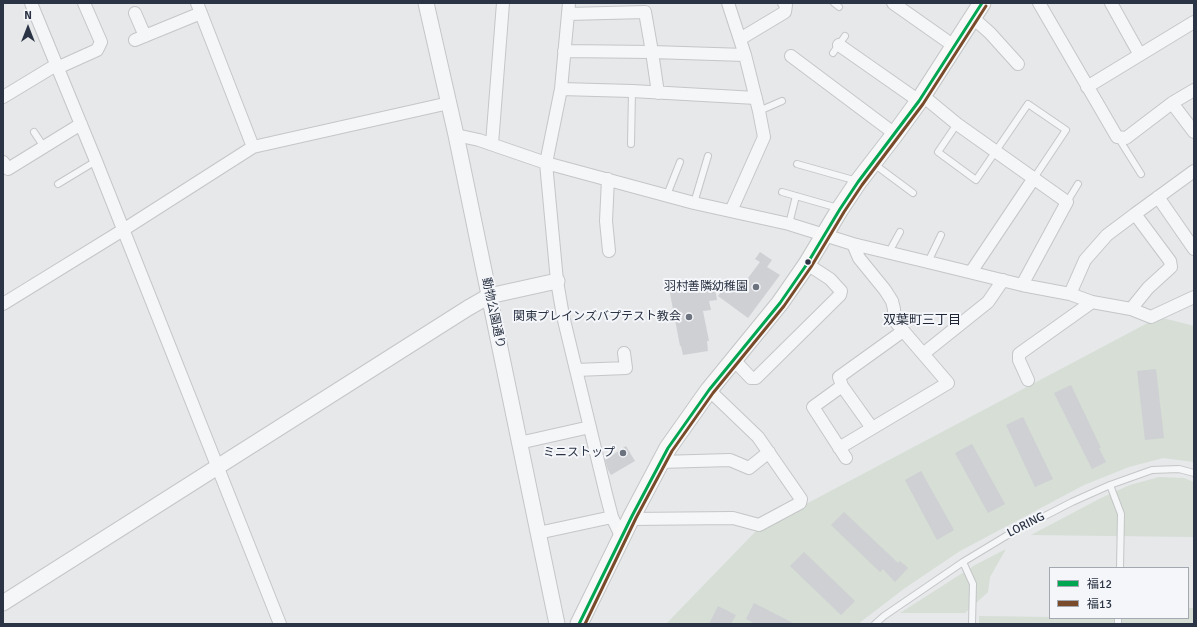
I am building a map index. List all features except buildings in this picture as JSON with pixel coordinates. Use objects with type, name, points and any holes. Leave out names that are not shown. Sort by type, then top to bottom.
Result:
[{"type":"main road","points":[[579,624],[631,517],[668,448],[709,390],[780,303],[807,264],[823,235],[858,182],[896,134],[921,98],[982,3]]},
{"type":"street","points":[[32,3],[280,624]]},
{"type":"street","points":[[3,97],[57,66],[98,50],[101,42],[84,3]]},
{"type":"street","name":"動物公園通り","points":[[426,3],[490,296],[557,624]]},
{"type":"street","points":[[492,144],[503,3]]},
{"type":"street","points":[[728,3],[745,55],[764,137],[731,211]]},
{"type":"street","points":[[740,39],[785,12],[786,5],[784,3]]},
{"type":"street","points":[[893,3],[954,46]]},
{"type":"street","points":[[1038,3],[1117,137],[1126,138],[1172,103],[1194,90]]},
{"type":"street","points":[[1111,3],[1140,55]]},
{"type":"street","points":[[135,13],[140,38],[199,8],[253,147]]},
{"type":"street","points":[[622,538],[611,514],[563,316],[557,282],[546,163],[561,89],[568,8],[645,12],[658,93]]},
{"type":"street","points":[[972,17],[990,33],[1018,64]]},
{"type":"street","points":[[1087,87],[1194,22]]},
{"type":"street","points":[[839,44],[921,98],[1067,202],[1022,285]]},
{"type":"street","points":[[564,51],[745,55]]},
{"type":"street","points":[[791,56],[896,134]]},
{"type":"street","points":[[561,89],[632,91],[756,98]]},
{"type":"street","points":[[3,304],[253,147],[449,103]]},
{"type":"street","points":[[1172,103],[1194,132]]},
{"type":"street","points":[[3,162],[8,169],[81,124]]},
{"type":"street","points":[[456,135],[492,144],[546,163],[694,203],[789,224],[853,244],[1022,285],[1070,294],[1092,302],[1131,310],[1151,317],[1194,297]]},
{"type":"street","points":[[1070,294],[1085,260],[1107,235],[1194,171]]},
{"type":"street","points":[[971,272],[1034,178]]},
{"type":"street","points":[[608,180],[606,221],[609,251]]},
{"type":"street","points":[[1158,197],[1194,249]]},
{"type":"street","points":[[1131,310],[1148,288],[1171,267],[1170,261],[1136,214]]},
{"type":"street","points":[[842,386],[813,407],[843,453],[872,428],[948,384],[894,320],[892,301],[859,258],[853,244]]},
{"type":"street","points":[[734,359],[751,378],[756,378],[840,295],[841,291],[830,279],[807,264]]},
{"type":"street","points":[[923,354],[988,302],[1003,280]]},
{"type":"street","points":[[3,602],[468,308],[490,296],[557,282]]},
{"type":"street","points":[[1028,380],[1019,360],[1019,354],[1092,302]]},
{"type":"street","points":[[872,428],[842,386],[839,377],[903,331]]},
{"type":"street","points":[[576,370],[626,368],[624,354]]},
{"type":"street","points":[[538,533],[611,514],[631,517],[733,518],[759,525],[800,503],[800,499],[758,437],[709,390]]},
{"type":"street","points":[[519,443],[590,427]]},
{"type":"street","points":[[660,462],[730,460],[749,468],[768,452]]},
{"type":"lane","points":[[631,144],[632,91]]},
{"type":"lane","points":[[759,111],[782,101]]},
{"type":"lane","points":[[957,124],[938,152],[976,180],[1028,104],[1066,130],[1034,178]]},
{"type":"lane","points":[[34,132],[44,147]]},
{"type":"lane","points":[[1119,137],[1141,174]]},
{"type":"lane","points":[[694,203],[708,156]]},
{"type":"lane","points":[[58,184],[96,161]]},
{"type":"lane","points":[[667,195],[680,162]]},
{"type":"lane","points":[[872,163],[913,193]]},
{"type":"lane","points":[[797,164],[858,182]]},
{"type":"lane","points":[[1067,202],[1078,184]]},
{"type":"lane","points":[[782,192],[840,209]]},
{"type":"lane","points":[[789,224],[796,196]]},
{"type":"lane","points":[[889,252],[900,232]]},
{"type":"lane","points":[[928,262],[941,235]]},
{"type":"lane","name":"LORING","points":[[875,624],[891,611],[963,562],[1006,536],[1072,502],[1110,485],[1152,470],[1179,469],[1194,473]]},
{"type":"lane","points":[[1110,485],[1121,514],[1120,567]]},
{"type":"lane","points":[[963,562],[972,584],[972,624]]},
{"type":"shaded area","points":[[1159,317],[1194,326],[1194,462],[1163,458],[1129,467],[1084,485],[960,551],[905,588],[858,624],[666,624],[757,530]]},
{"type":"shaded area","points":[[1159,477],[1184,478],[1194,482],[1194,537],[1031,535],[1101,498],[1130,485]]},
{"type":"shaded area","points":[[1006,549],[990,577],[988,592],[965,613],[900,613],[975,565]]},
{"type":"shaded area","points":[[1189,608],[1194,608],[1194,624],[979,624],[979,616],[1049,617],[1049,619],[1189,619]]},
{"type":"transit line","name":"福12","points":[[579,624],[632,516],[668,448],[709,390],[780,303],[807,264],[858,182],[919,101],[982,3]]},
{"type":"transit line","name":"福13","points":[[585,624],[636,518],[672,451],[713,393],[784,306],[811,267],[862,185],[923,104],[986,6]]},
{"type":"place","name":"羽村善隣幼稚園","points":[[756,287]]},
{"type":"place","name":"関東プレインズバプテスト教会","points":[[689,317]]},
{"type":"place","name":"ミニストップ","points":[[623,453]]},
{"type":"district","name":"双葉町三丁目","points":[[922,321]]}]
